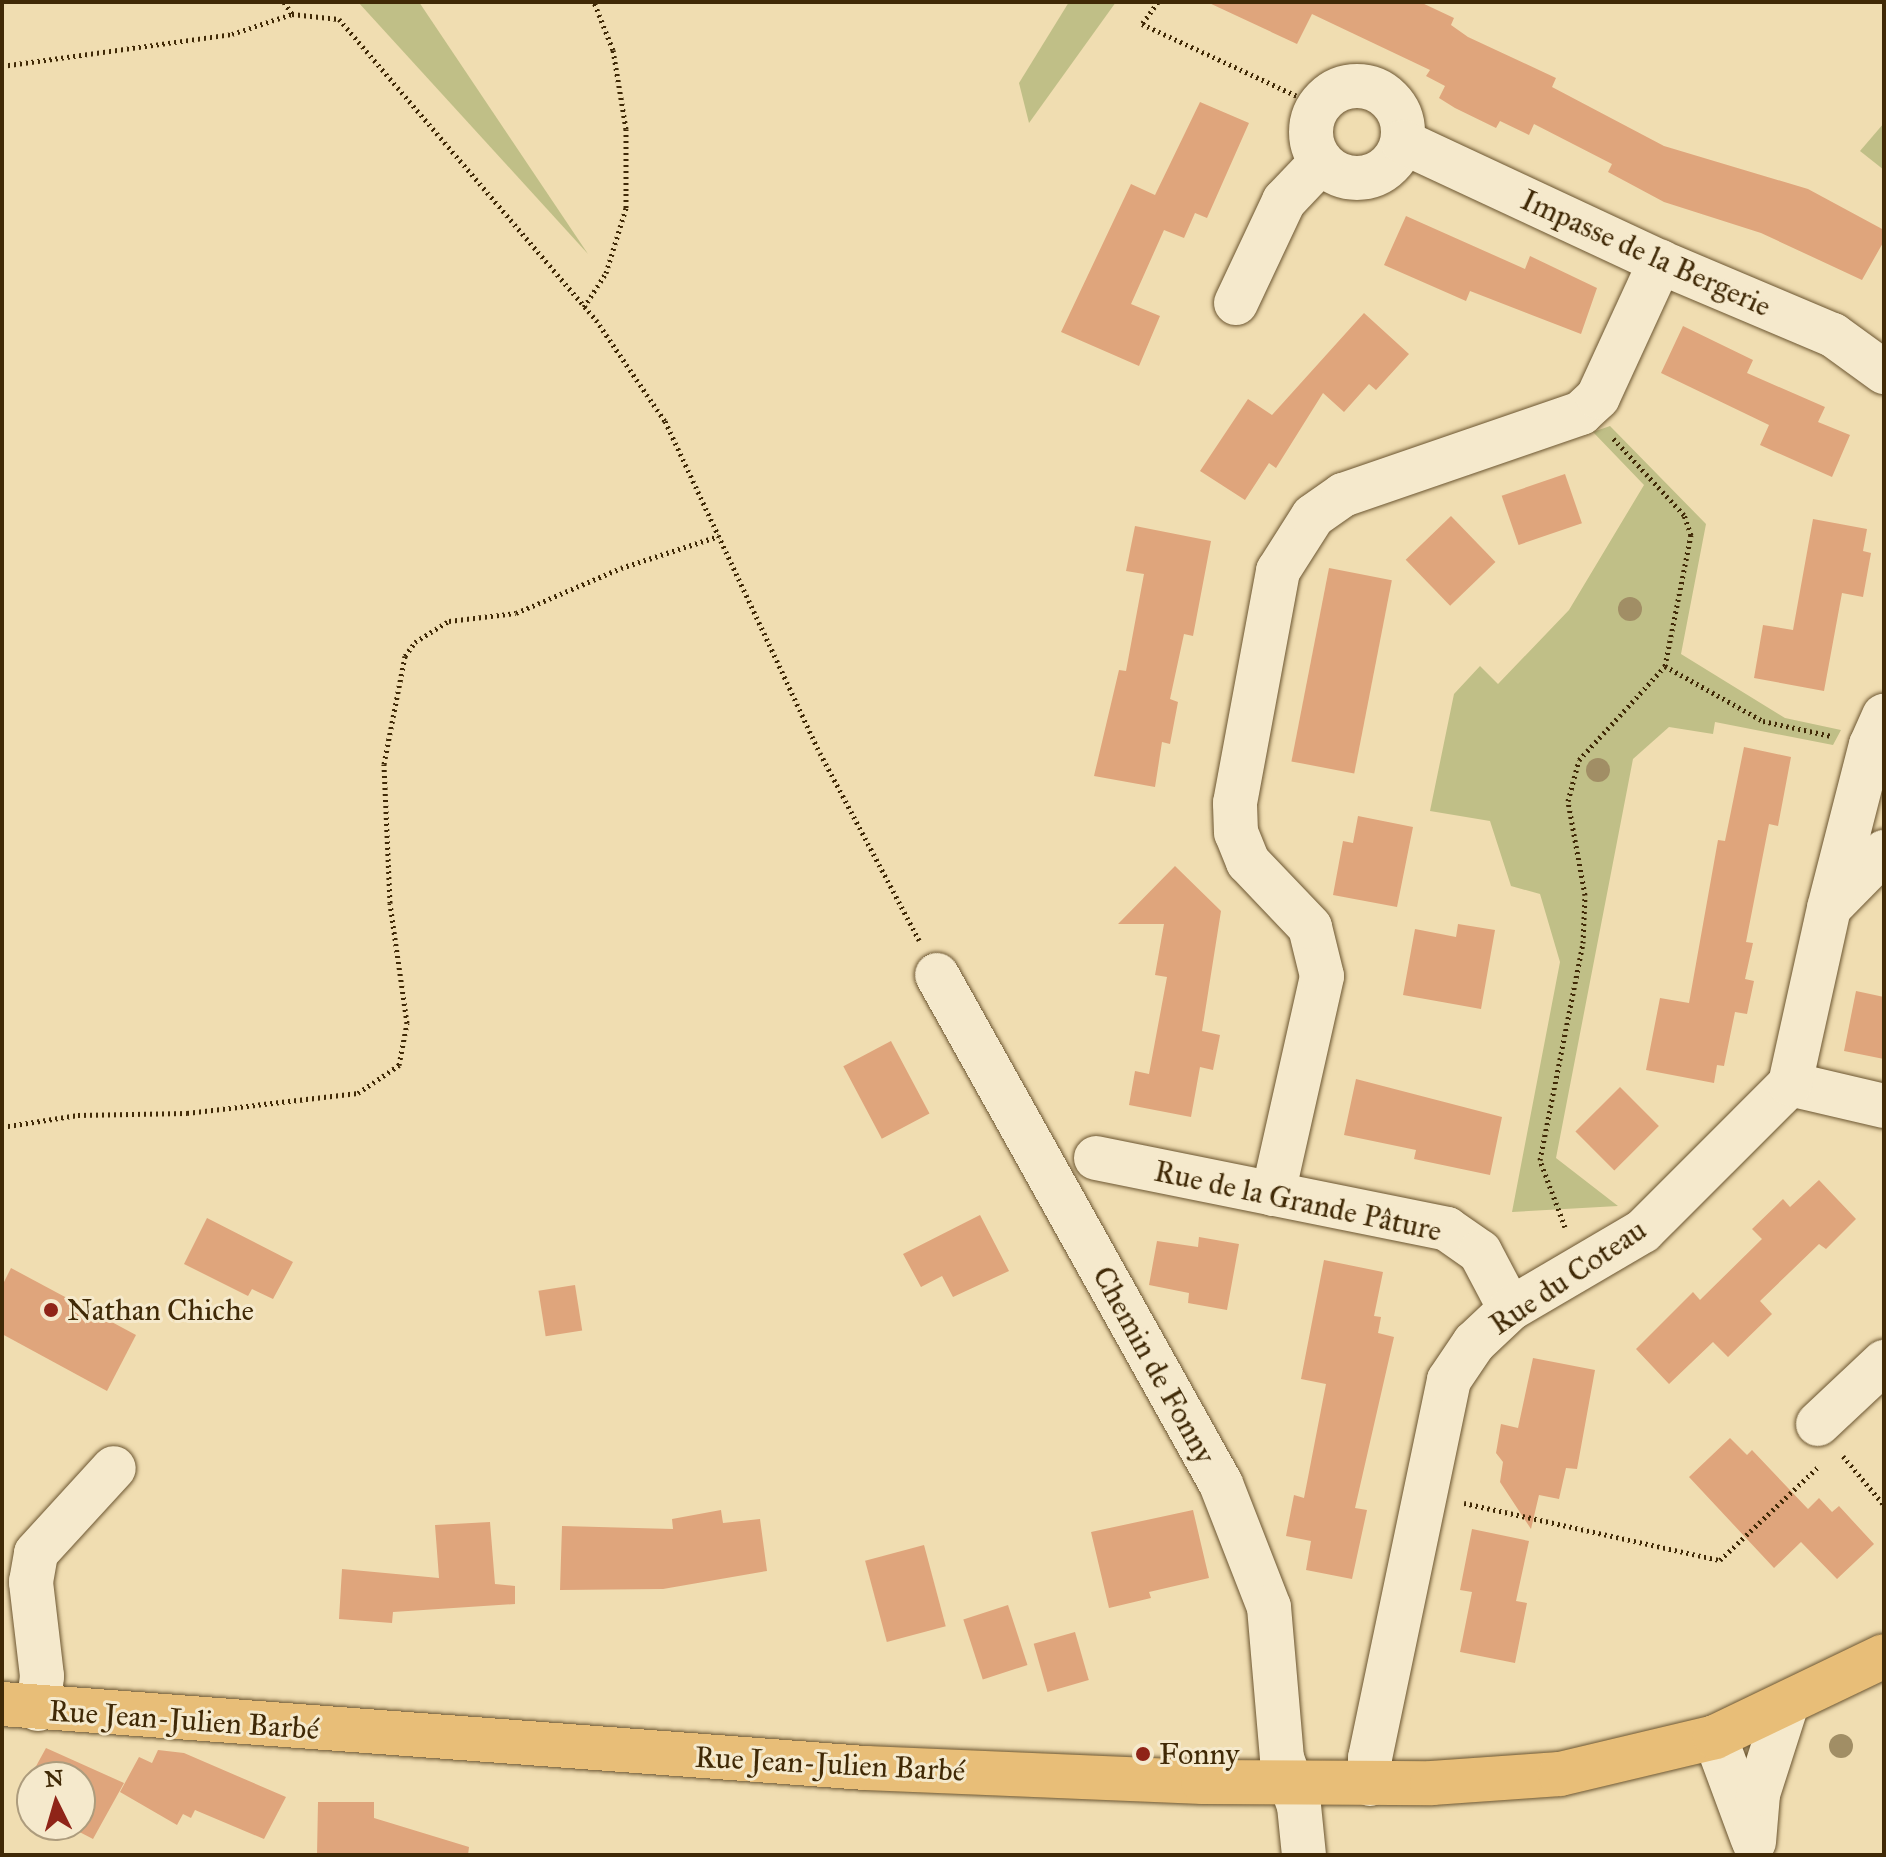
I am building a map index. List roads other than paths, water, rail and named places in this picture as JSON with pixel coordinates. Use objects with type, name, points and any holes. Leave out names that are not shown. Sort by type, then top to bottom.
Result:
[{"type":"main road","name":"Rue Jean-Julien Barbé","points":[[20,1706],[866,1768],[1370,1784],[1560,1774],[1657,1752],[1715,1737],[1786,1707],[1884,1656]]},
{"type":"street","points":[[1348,87],[1375,90],[1396,107],[1403,142],[1394,161],[1378,174],[1358,179],[1338,174],[1321,162],[1311,134],[1319,106],[1331,93],[1348,87]]},
{"type":"street","name":"Impasse de la Bergerie","points":[[1403,142],[1660,262],[1833,335],[1884,372]]},
{"type":"street","points":[[1236,303],[1284,201],[1321,162]]},
{"type":"street","points":[[1273,1194],[1322,976],[1310,927],[1248,862],[1236,833],[1235,803],[1278,571],[1313,516],[1343,495],[1581,413],[1598,397],[1660,262]]},
{"type":"street","points":[[1878,731],[1829,908],[1790,1084],[1884,1106]]},
{"type":"street","points":[[1829,908],[1884,852]]},
{"type":"street","name":"Chemin de Fonny","points":[[937,975],[1221,1484],[1269,1607],[1282,1758],[1291,1783],[1304,1855]]},
{"type":"street","name":"Rue du Coteau","points":[[1370,1784],[1370,1758],[1449,1380],[1474,1343],[1510,1309],[1643,1231],[1790,1084]]},
{"type":"street","name":"Rue de la Grande Pâture","points":[[1096,1158],[1447,1229],[1480,1252],[1510,1309]]},
{"type":"street","points":[[1828,1436],[1884,1362]]},
{"type":"street","points":[[20,1706],[42,1676],[31,1582],[36,1553],[114,1468]]},
{"type":"street","points":[[1754,1849],[1758,1794],[1786,1707]]},
{"type":"street","points":[[1715,1737],[1754,1849]]},
{"type":"place","name":"Nathan Chiche","points":[[51,1310]]},
{"type":"place","name":"Fonny","points":[[1143,1754]]}]
